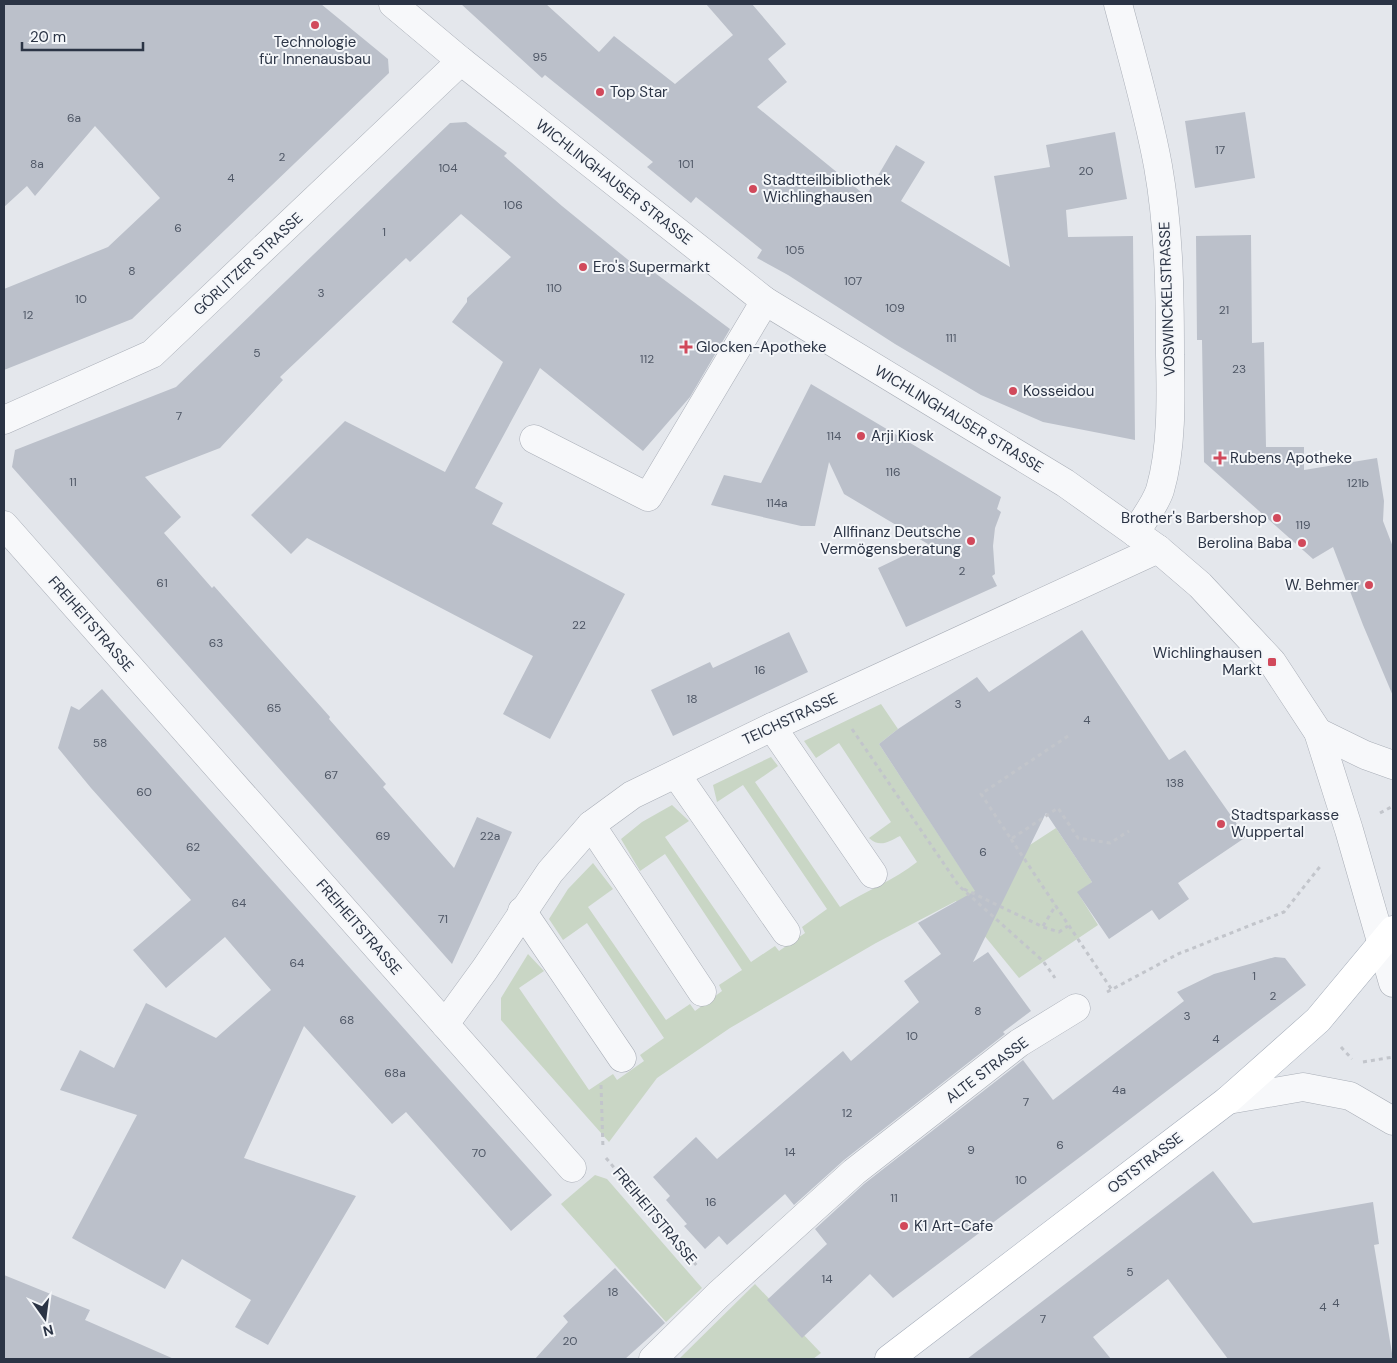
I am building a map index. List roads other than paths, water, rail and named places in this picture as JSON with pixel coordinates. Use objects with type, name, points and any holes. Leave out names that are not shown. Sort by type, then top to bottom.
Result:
[{"type":"main road","name":"OSTSTRASSE","points":[[889,1359],[1228,1100],[1318,1020],[1387,937]]},
{"type":"street","name":"WICHLINGHAUSER STRASSE","points":[[393,4],[461,61],[765,302],[1065,483],[1158,549],[1200,585],[1272,662],[1318,732],[1349,830],[1387,937],[1393,983]]},
{"type":"street","name":"VOSWINCKELSTRASSE","points":[[1118,4],[1158,166],[1168,245],[1169,274],[1171,384],[1167,461],[1159,492],[1135,533]]},
{"type":"street","name":"GÖRLITZER STRASSE","points":[[4,420],[152,354],[461,61]]},
{"type":"street","points":[[534,439],[648,497],[765,302]]},
{"type":"street","name":"FREIHEITSTRASSE","points":[[4,525],[572,1168]]},
{"type":"street","name":"TEICHSTRASSE","points":[[445,1024],[485,969],[550,872],[591,825],[632,795],[772,727],[1158,549]]},
{"type":"street","points":[[772,727],[873,874]]},
{"type":"street","points":[[1318,732],[1365,755],[1393,765]]},
{"type":"street","points":[[676,774],[786,932]]},
{"type":"street","points":[[591,825],[702,992]]},
{"type":"street","points":[[522,912],[622,1058]]},
{"type":"street","name":"ALTE STRASSE","points":[[652,1359],[718,1295],[854,1172],[1019,1044],[1076,1008]]},
{"type":"street","points":[[1228,1100],[1303,1087],[1350,1096],[1393,1121]]},
{"type":"place","name":"Technologie für Innenausbau","points":[[315,25]]},
{"type":"place","name":"Top Star","points":[[600,92]]},
{"type":"place","name":"Stadtteilbibliothek Wichlinghausen","points":[[753,189]]},
{"type":"place","name":"Ero's Supermarkt","points":[[583,267]]},
{"type":"place","name":"Glocken-Apotheke","points":[[686,347]]},
{"type":"place","name":"Kosseidou","points":[[1013,391]]},
{"type":"place","name":"Arji Kiosk","points":[[861,436]]},
{"type":"place","name":"Rubens Apotheke","points":[[1220,458]]},
{"type":"place","name":"Brother's Barbershop","points":[[1277,518]]},
{"type":"place","name":"Allfinanz Deutsche Vermögensberatung","points":[[971,541]]},
{"type":"place","name":"Berolina Baba","points":[[1302,543]]},
{"type":"place","name":"W. Behmer","points":[[1369,585]]},
{"type":"place","name":"Wichlinghausen Markt","points":[[1272,662]]},
{"type":"place","name":"Stadtsparkasse Wuppertal","points":[[1221,824]]},
{"type":"place","name":"K1 Art-Cafe","points":[[904,1226]]}]
